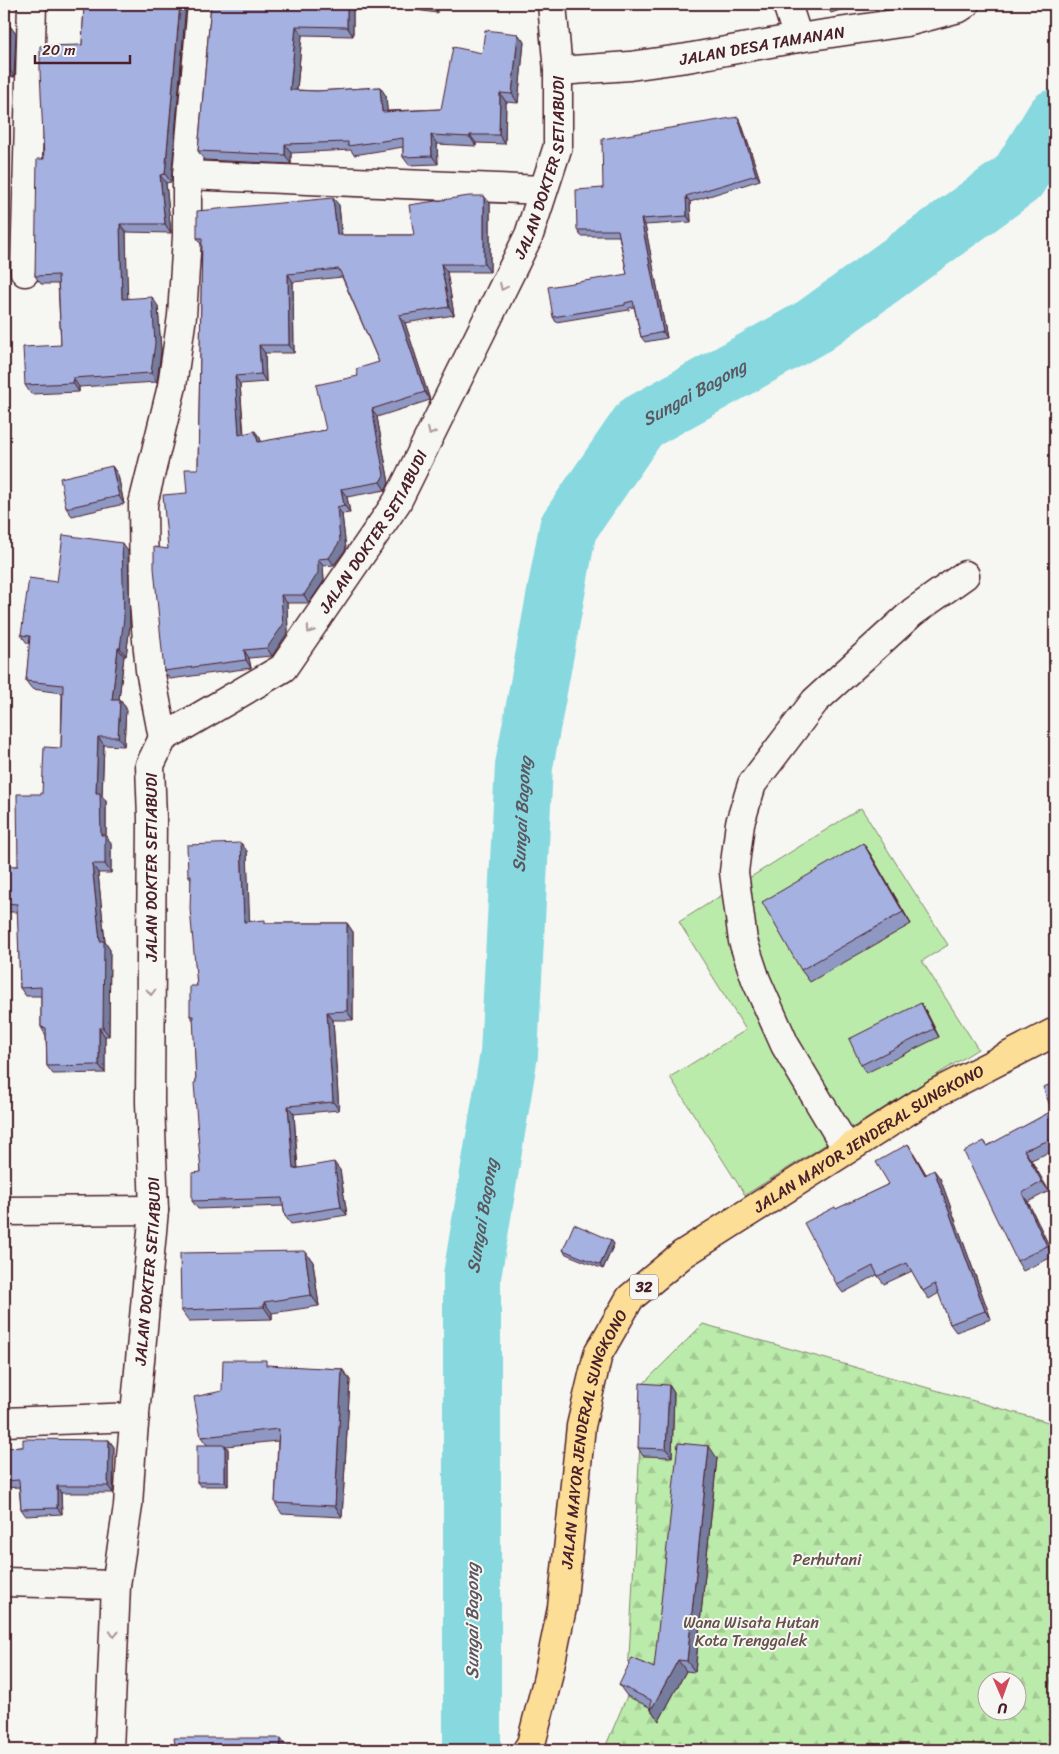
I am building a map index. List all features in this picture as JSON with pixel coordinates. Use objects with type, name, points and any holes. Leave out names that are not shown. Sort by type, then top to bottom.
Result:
[{"type":"highway","name":"JALAN MAYOR JENDERAL SUNGKONO","points":[[527,1750],[531,1744],[547,1681],[562,1608],[581,1426],[598,1354],[630,1298],[683,1254],[936,1092],[1055,1032]]},
{"type":"street","points":[[25,272],[32,4]]},
{"type":"street","points":[[163,738],[150,670],[147,640],[144,602],[143,504],[172,386],[182,316],[186,236],[186,175],[202,4]]},
{"type":"street","name":"JALAN DOKTER SETIABUDI","points":[[109,1750],[116,1585],[128,1506],[154,1210],[150,1102],[152,818],[150,766],[163,738],[283,668],[397,502],[529,235],[558,146],[558,71],[552,4]]},
{"type":"street","points":[[787,4],[798,38]]},
{"type":"street","name":"JALAN DESA TAMANAN","points":[[558,71],[630,66],[907,22],[959,8],[965,4]]},
{"type":"street","points":[[186,175],[543,190]]},
{"type":"street","points":[[847,1149],[786,1046],[756,980],[743,941],[734,872],[740,823],[752,784],[814,701],[913,612],[965,575]]},
{"type":"street","points":[[4,1211],[154,1210]]},
{"type":"street","points":[[4,1422],[135,1417]]},
{"type":"street","points":[[4,1582],[116,1585]]},
{"type":"green space","points":[[861,808],[948,945],[922,961],[978,1049],[745,1195],[670,1077],[746,1030],[679,922]]},
{"type":"green space","name":"Perhutani","points":[[703,1324],[1055,1424],[1055,1750],[604,1750],[627,1696],[643,1384]]},
{"type":"building","points":[[84,4],[180,4],[165,174],[160,175],[165,224],[120,224],[122,299],[152,297],[155,343],[151,373],[73,378],[73,383],[25,385],[23,347],[61,345],[58,275],[35,276],[37,159],[44,159],[40,46],[82,45]]},
{"type":"building","points":[[211,4],[347,4],[347,27],[296,26],[290,90],[317,91],[380,87],[382,112],[441,109],[453,47],[482,53],[485,30],[518,34],[512,94],[500,93],[499,135],[470,135],[470,137],[431,135],[432,156],[403,157],[403,138],[348,146],[348,142],[285,144],[285,155],[198,151]]},
{"type":"building","points":[[4,25],[10,26],[9,69],[4,68]]},
{"type":"building","points":[[738,117],[756,175],[686,196],[687,216],[641,219],[663,332],[641,337],[633,301],[625,303],[625,305],[553,317],[548,287],[627,274],[618,230],[577,230],[576,190],[603,188],[602,139]]},
{"type":"building","points":[[469,196],[484,196],[484,264],[441,264],[449,307],[399,315],[425,392],[372,409],[384,475],[380,482],[341,489],[344,505],[337,507],[340,541],[329,558],[318,559],[318,573],[304,595],[281,595],[283,625],[267,648],[244,650],[246,660],[164,671],[154,568],[154,547],[168,549],[163,495],[187,493],[185,469],[198,469],[202,238],[197,238],[197,211],[333,198],[337,235],[414,235],[409,205]],"holes":[[[339,269],[379,362],[356,369],[358,376],[316,385],[326,430],[258,442],[255,431],[239,435],[235,376],[261,374],[259,345],[289,345],[288,274]]]},
{"type":"building","points":[[112,466],[119,496],[66,508],[60,478]]},
{"type":"building","points":[[63,535],[122,543],[124,618],[120,648],[118,648],[112,700],[120,700],[118,737],[98,737],[96,793],[100,793],[101,835],[105,835],[105,864],[92,864],[100,941],[104,941],[103,1028],[99,1028],[99,1065],[47,1066],[46,1028],[41,1027],[41,987],[20,988],[17,904],[4,903],[4,866],[18,866],[17,794],[42,794],[44,747],[61,748],[63,685],[26,681],[30,636],[21,635],[29,578],[57,582]]},
{"type":"building","points":[[241,843],[244,922],[265,920],[265,923],[347,923],[347,1011],[327,1012],[333,1102],[288,1106],[293,1169],[334,1162],[341,1207],[285,1216],[282,1198],[192,1201],[192,1173],[201,1172],[194,1083],[196,1082],[193,1016],[190,1016],[190,986],[197,986],[190,909],[191,875],[188,875],[187,845]]},
{"type":"building","points":[[863,843],[903,912],[801,970],[762,902]]},
{"type":"building","points":[[921,1003],[934,1029],[861,1065],[849,1039]]},
{"type":"building","points":[[1055,1083],[1055,1138],[1024,1150],[1042,1182],[1022,1193],[1047,1246],[1017,1261],[964,1152],[984,1141],[987,1146],[1052,1111],[1043,1087]]},
{"type":"building","points":[[908,1144],[925,1175],[934,1170],[985,1311],[950,1324],[935,1284],[923,1291],[907,1263],[878,1276],[873,1266],[837,1285],[804,1223],[835,1207],[836,1209],[889,1184],[876,1162]]},
{"type":"building","points":[[574,1224],[611,1240],[600,1265],[563,1250]]},
{"type":"building","points":[[305,1251],[311,1295],[264,1302],[264,1307],[181,1310],[180,1253]]},
{"type":"building","points":[[223,1360],[266,1360],[266,1365],[342,1369],[335,1506],[275,1503],[279,1429],[201,1437],[194,1397],[222,1391]]},
{"type":"building","points":[[640,1383],[669,1385],[666,1449],[638,1448]]},
{"type":"building","points":[[23,1439],[109,1440],[108,1486],[57,1486],[57,1508],[21,1509],[19,1480],[4,1481],[4,1448],[23,1447]]},
{"type":"building","points":[[678,1443],[709,1446],[687,1661],[678,1660],[651,1710],[651,1700],[619,1685],[632,1658],[654,1668]]},
{"type":"building","points":[[197,1445],[225,1445],[225,1482],[197,1482]]},
{"type":"building","points":[[174,1738],[281,1738],[280,1750],[176,1750]]},
{"type":"waterway","name":"Sungai Bagong","points":[[472,1750],[472,1276],[509,1054],[524,766],[568,528],[640,423],[814,326],[1018,178],[1055,118]]},
{"type":"park label","name":"Wana Wisata Hutan Kota Trenggalek","points":[[751,1631]]}]
